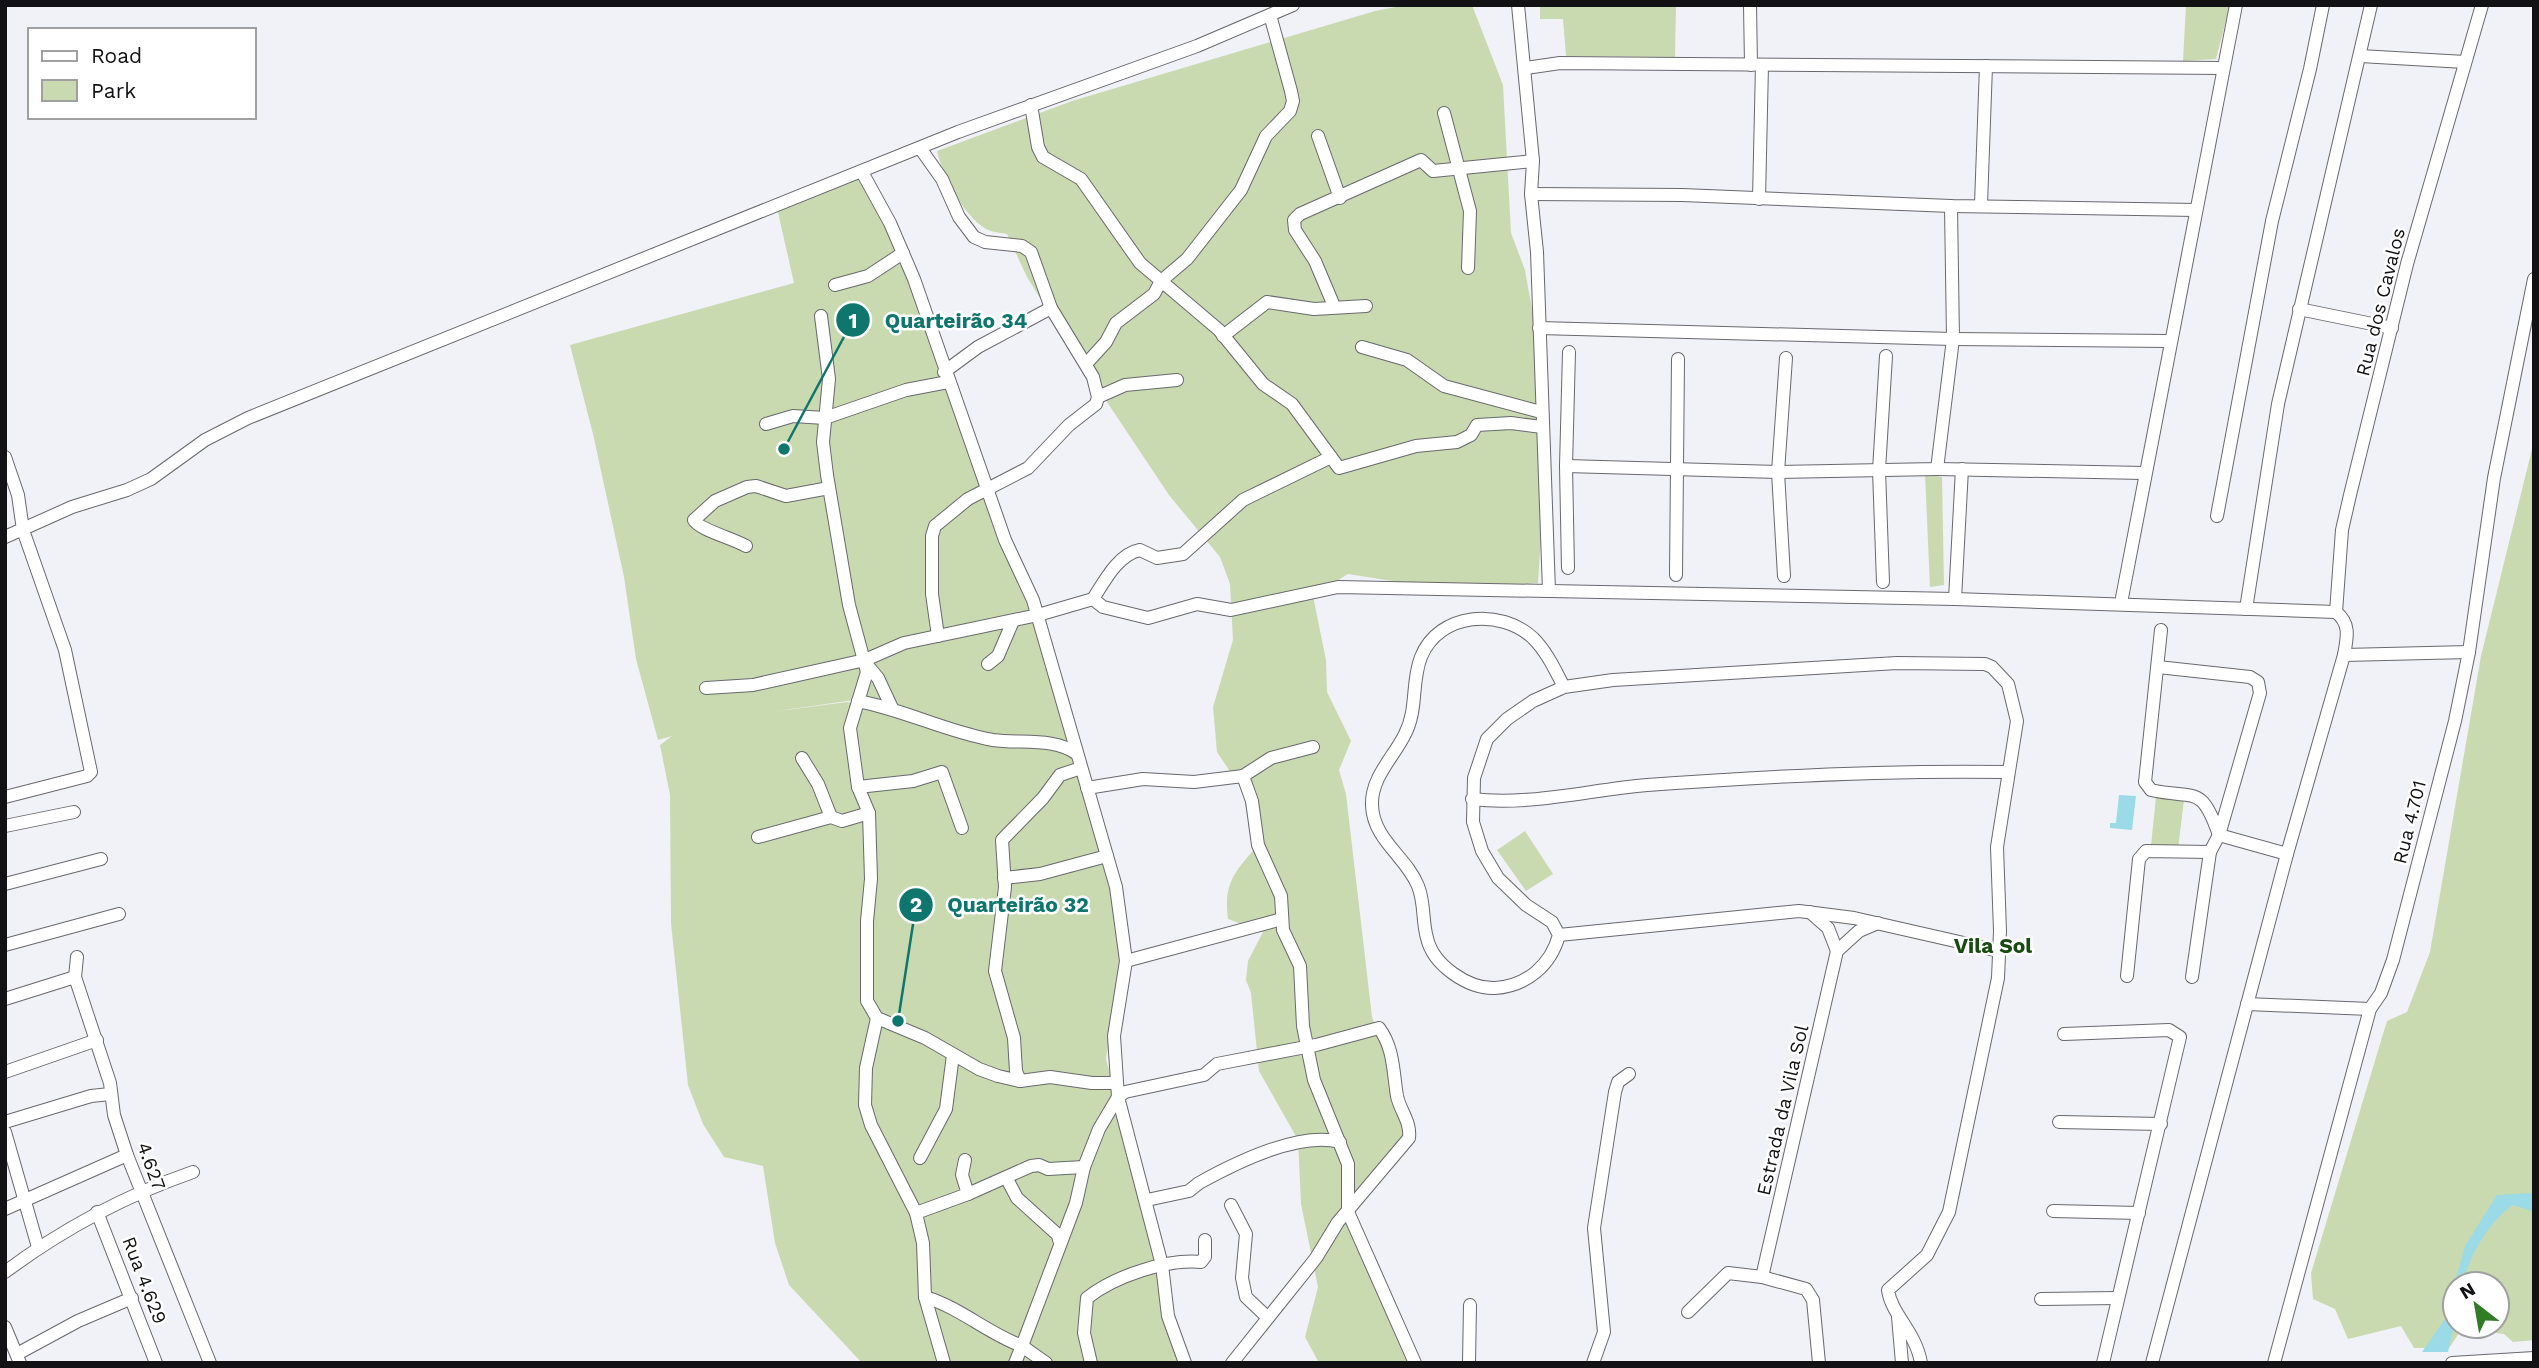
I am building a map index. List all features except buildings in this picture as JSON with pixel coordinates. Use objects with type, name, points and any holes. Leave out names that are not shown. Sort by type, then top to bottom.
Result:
[{"type":"street","points":[[5,537],[72,507],[127,490],[151,479],[205,439],[248,418],[919,148],[1197,46],[1293,5]]},
{"type":"street","points":[[1518,5],[1533,162],[1531,194],[1537,252],[1549,591]]},
{"type":"street","points":[[1750,5],[1756,65],[1759,198]]},
{"type":"street","points":[[2121,603],[2236,5]]},
{"type":"street","points":[[2217,516],[2277,197],[2310,69],[2323,5]]},
{"type":"street","points":[[2246,610],[2278,404],[2371,5]]},
{"type":"street","name":"Rua dos Cavalos","points":[[2336,612],[2342,530],[2407,264],[2482,5]]},
{"type":"street","points":[[1086,364],[1106,342],[1116,323],[1154,295],[1161,281],[1187,258],[1241,190],[1266,136],[1290,111],[1293,101],[1291,91],[1270,15]]},
{"type":"street","points":[[2360,56],[2465,62]]},
{"type":"street","points":[[1526,68],[1560,63],[2223,68]]},
{"type":"street","points":[[1982,204],[1986,66]]},
{"type":"street","points":[[1031,105],[1038,147],[1043,157],[1081,179],[1125,246],[1223,336],[1263,384],[1298,410],[1339,468],[1416,446],[1457,442],[1471,435],[1477,425],[1511,423],[1542,427]]},
{"type":"street","points":[[1444,114],[1470,211],[1468,268]]},
{"type":"street","points":[[1318,136],[1340,198]]},
{"type":"street","points":[[919,148],[942,179],[959,217],[974,237],[985,242],[1022,246],[1031,252],[1051,308],[1086,364],[1098,397],[1096,404],[1069,425],[1027,468],[987,488],[951,511],[932,531],[932,594],[938,636]]},
{"type":"street","points":[[1334,306],[1315,261],[1294,225],[1294,220],[1308,208],[1340,198],[1421,160],[1433,171],[1460,166],[1478,169],[1533,162]]},
{"type":"street","points":[[862,172],[903,253],[946,377],[976,449],[987,488],[1038,615],[1116,887],[1126,961],[1115,1036],[1117,1090],[1162,1265],[1168,1316],[1185,1363]]},
{"type":"street","points":[[1531,194],[2196,210]]},
{"type":"street","points":[[1937,469],[1953,339],[1951,206]]},
{"type":"street","points":[[835,285],[856,281],[903,253]]},
{"type":"street","name":"Rua 4.701","points":[[2274,1363],[2370,1009],[2388,978],[2406,915],[2455,721],[2469,652],[2494,478],[2534,279]]},
{"type":"street","points":[[1223,336],[1267,302],[1314,310],[1334,306],[1366,306]]},
{"type":"street","points":[[766,424],[793,416],[824,418],[946,377],[978,347],[1051,308]]},
{"type":"street","points":[[2299,309],[2392,328]]},
{"type":"street","points":[[821,316],[829,379],[823,442],[849,605],[866,662],[878,678],[892,708]]},
{"type":"street","points":[[1539,328],[1953,339],[2170,341]]},
{"type":"street","points":[[1362,347],[1386,351],[1407,360],[1444,386],[1541,412]]},
{"type":"street","points":[[1568,568],[1566,466],[1569,352]]},
{"type":"street","points":[[1883,582],[1879,470],[1886,356]]},
{"type":"street","points":[[1784,576],[1778,472],[1786,358]]},
{"type":"street","points":[[1676,575],[1678,359]]},
{"type":"street","points":[[1098,397],[1125,384],[1177,380]]},
{"type":"street","points":[[5,457],[18,495],[23,530],[65,650],[91,772],[87,776],[5,797]]},
{"type":"street","points":[[706,688],[753,685],[866,662],[904,643],[1013,621],[1093,599],[1107,577],[1131,552],[1140,550],[1157,558],[1182,554],[1243,500],[1331,457]]},
{"type":"street","points":[[1566,466],[1778,472],[1962,469],[2144,473]]},
{"type":"street","points":[[1955,599],[1962,469]]},
{"type":"street","points":[[746,546],[723,534],[700,527],[694,520],[715,500],[747,487],[756,486],[786,496],[829,488]]},
{"type":"street","points":[[1093,599],[1103,607],[1148,618],[1197,604],[1231,610],[1338,587],[2121,603],[2336,612],[2342,617],[2348,631],[2344,655],[2287,854],[2152,1363]]},
{"type":"street","points":[[1564,687],[1548,656],[1533,638],[1513,624],[1471,618],[1449,626],[1433,639],[1421,657],[1415,709],[1406,734],[1374,786],[1372,806],[1376,826],[1388,847],[1418,886],[1427,939],[1439,962],[1459,977],[1485,988],[1507,987],[1525,979],[1549,961],[1559,935],[1552,922],[1525,905],[1498,878],[1482,851],[1473,822],[1474,778],[1487,739],[1507,719],[1533,701],[1564,687],[1613,680],[1897,663],[1985,664],[2001,676],[2013,700],[2017,737],[2008,772],[1997,848],[1998,978],[1950,1212],[1927,1255],[1890,1285],[1888,1295],[1915,1338],[1921,1363]]},
{"type":"street","points":[[988,664],[998,656],[1013,621]]},
{"type":"street","points":[[2161,630],[2145,782],[2155,791],[2187,793],[2200,798],[2207,805],[2219,835]]},
{"type":"street","points":[[2344,655],[2469,652]]},
{"type":"street","points":[[866,662],[850,728],[858,787],[869,813],[871,879],[866,983],[867,1001],[877,1018],[925,1038],[979,1069],[1020,1081],[1051,1077],[1117,1090],[1205,1076],[1217,1063],[1306,1046],[1379,1028],[1392,1054],[1398,1083],[1396,1093],[1409,1126],[1409,1138],[1348,1212],[1316,1258],[1232,1363]]},
{"type":"street","points":[[2158,667],[2250,677],[2259,685],[2253,720],[2219,835],[2210,852],[2192,977]]},
{"type":"street","points":[[858,701],[892,708],[974,736],[1062,745],[1077,754]]},
{"type":"street","points":[[1087,788],[1143,779],[1194,782],[1244,776],[1271,758],[1312,747]]},
{"type":"street","points":[[802,758],[818,784],[831,817]]},
{"type":"street","points":[[1020,1081],[1016,1071],[1014,1038],[995,971],[997,935],[1004,901],[1002,840],[1043,798],[1060,775],[1082,768]]},
{"type":"street","points":[[1472,799],[1521,800],[1639,786],[1833,773],[1924,770],[2008,772]]},
{"type":"street","points":[[858,787],[913,781],[942,772],[962,828]]},
{"type":"street","points":[[1244,776],[1252,801],[1258,845],[1281,896],[1283,930],[1300,966],[1306,1046],[1314,1080],[1348,1164],[1348,1212],[1415,1363]]},
{"type":"street","points":[[5,826],[74,812]]},
{"type":"street","points":[[758,837],[831,817],[842,821],[869,813]]},
{"type":"street","points":[[2219,835],[2287,854]]},
{"type":"street","points":[[2127,976],[2141,856],[2146,851],[2210,852]]},
{"type":"street","points":[[1003,878],[1040,874],[1107,856]]},
{"type":"street","points":[[5,884],[101,859]]},
{"type":"street","points":[[1559,935],[1773,912],[1810,912],[1878,923],[1998,951]]},
{"type":"street","points":[[1810,912],[1828,928],[1837,951],[1859,931],[1878,923]]},
{"type":"street","points":[[5,945],[119,914]]},
{"type":"street","points":[[1126,961],[1282,919]]},
{"type":"street","name":"Estrada da Vila Sol","points":[[1762,1277],[1837,951]]},
{"type":"street","points":[[5,999],[75,977],[77,957]]},
{"type":"street","name":"4.627","points":[[75,977],[97,1040],[127,1155],[210,1363]]},
{"type":"street","points":[[2247,1004],[2370,1009]]},
{"type":"street","points":[[877,1018],[866,1068],[865,1105],[871,1125],[916,1213],[923,1243],[925,1297],[944,1363]]},
{"type":"street","points":[[2064,1034],[2169,1030],[2178,1034],[2181,1041],[2103,1363]]},
{"type":"street","points":[[5,1072],[97,1040]]},
{"type":"street","points":[[920,1158],[946,1109],[953,1055]]},
{"type":"street","points":[[1592,1363],[1604,1332],[1594,1228],[1615,1092],[1618,1082],[1629,1074]]},
{"type":"street","points":[[1015,1363],[1059,1240],[1079,1195],[1084,1167],[1117,1090]]},
{"type":"street","points":[[5,1122],[91,1096],[110,1094]]},
{"type":"street","points":[[2059,1122],[2161,1124]]},
{"type":"street","points":[[5,1132],[38,1247]]},
{"type":"street","points":[[1147,1200],[1189,1191],[1199,1183],[1266,1150],[1325,1138],[1340,1142]]},
{"type":"street","points":[[5,1209],[127,1155]]},
{"type":"street","points":[[965,1160],[962,1175],[968,1194]]},
{"type":"street","points":[[916,1213],[1007,1179],[1031,1166],[1039,1165],[1048,1169],[1084,1167]]},
{"type":"street","points":[[5,1272],[38,1247],[97,1212],[140,1190],[193,1172]]},
{"type":"street","points":[[1007,1179],[1017,1198],[1058,1235],[1059,1240]]},
{"type":"street","points":[[1231,1205],[1246,1234],[1242,1278],[1246,1297],[1267,1317]]},
{"type":"street","points":[[2053,1211],[2139,1213]]},
{"type":"street","name":"Rua 4.629","points":[[97,1212],[156,1363]]},
{"type":"street","points":[[1091,1363],[1084,1333],[1087,1298],[1143,1270],[1162,1265],[1201,1262],[1205,1240]]},
{"type":"street","points":[[1688,1312],[1728,1273],[1800,1285],[1810,1294],[1819,1363]]},
{"type":"street","points":[[925,1297],[954,1307],[993,1335],[1022,1346],[1046,1363]]},
{"type":"street","points":[[2041,1299],[2118,1297]]},
{"type":"street","points":[[5,1327],[18,1359],[78,1321],[132,1298]]},
{"type":"street","points":[[1469,1363],[1470,1305]]},
{"type":"street","points":[[1896,1310],[1902,1363]]},
{"type":"street","points":[[2453,1363],[2534,1359]]},
{"type":"green space","points":[[1406,5],[1472,5],[1503,85],[1511,233],[1525,270],[1535,326],[1543,507],[1538,583],[1443,589],[1348,574],[1313,596],[1326,660],[1327,692],[1351,741],[1339,770],[1346,794],[1372,1017],[1384,1048],[1406,1137],[1342,1207],[1408,1363],[1319,1363],[1305,1337],[1318,1287],[1301,1204],[1298,1140],[1259,1071],[1251,993],[1246,980],[1248,961],[1263,932],[1228,919],[1228,890],[1239,867],[1253,851],[1243,791],[1217,752],[1213,707],[1233,640],[1230,584],[1220,557],[1169,495],[1067,342],[1027,277],[1007,234],[986,229],[969,215],[949,183],[937,151],[1072,101],[1375,11]]},
{"type":"green space","points":[[1540,5],[1676,5],[1675,57],[1566,56],[1563,19],[1540,19]]},
{"type":"green space","points":[[2186,5],[2230,5],[2216,59],[2183,61]]},
{"type":"green space","points":[[862,176],[907,277],[978,465],[1037,628],[1072,743],[998,739],[878,703],[854,700],[771,712],[847,702],[888,709],[980,740],[1048,747],[1075,756],[1112,884],[1123,960],[1106,1059],[1152,1234],[1165,1314],[1181,1363],[862,1363],[789,1285],[775,1243],[763,1166],[724,1157],[703,1124],[688,1085],[671,923],[670,795],[660,745],[672,736],[658,740],[636,659],[624,577],[593,434],[570,345],[794,283],[777,208]]},
{"type":"green space","points":[[2534,441],[2534,1340],[2511,1340],[2511,1270],[2441,1270],[2441,1340],[2454,1340],[2449,1348],[2414,1348],[2401,1326],[2348,1339],[2335,1309],[2313,1299],[2311,1273],[2387,1021],[2407,1012],[2430,952],[2481,656]]},
{"type":"green space","points":[[1925,474],[1942,477],[1944,585],[1930,587]]},
{"type":"green space","points":[[2156,797],[2184,800],[2178,849],[2151,846]]},
{"type":"green space","points":[[1525,831],[1553,874],[1526,891],[1497,850]]},
{"type":"water","points":[[2119,795],[2136,796],[2132,830],[2110,828],[2110,823],[2116,823]]},
{"type":"water","points":[[2534,1193],[2534,1212],[2513,1205],[2488,1230],[2467,1270],[2458,1270],[2465,1246],[2497,1195]]},
{"type":"water","points":[[2441,1325],[2441,1340],[2451,1340],[2448,1352],[2422,1352]]},
{"type":"place","name":"Quarteirão 34","points":[[784,449]]},
{"type":"place","name":"Quarteirão 32","points":[[898,1021]]},
{"type":"district","name":"Vila Sol","points":[[1993,946]]}]
